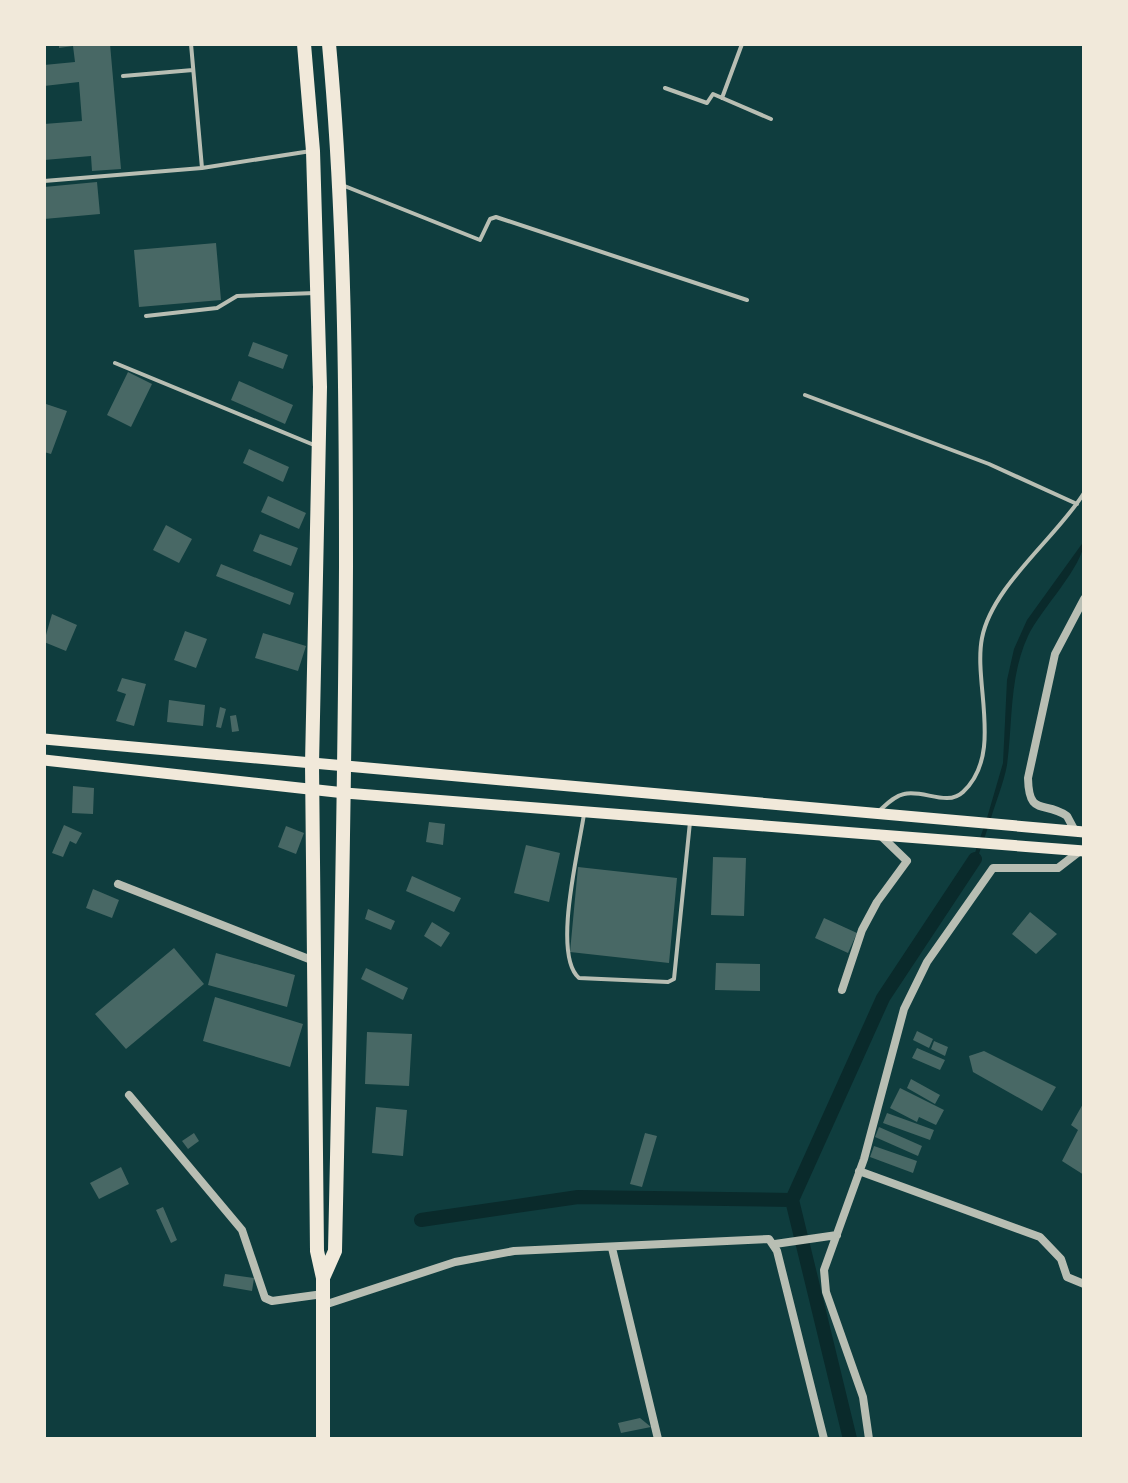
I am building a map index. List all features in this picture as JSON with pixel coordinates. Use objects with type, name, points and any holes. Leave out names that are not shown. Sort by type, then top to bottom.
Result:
[{"type":"highway","points":[[304,44],[313,151],[318,293],[320,448],[312,764],[317,1251],[323,1278],[323,1439]]},
{"type":"highway","points":[[323,1278],[335,1251],[345,793],[346,367],[340,184],[329,44]]},
{"type":"highway","points":[[313,151],[338,147]]},
{"type":"main road","points":[[44,739],[1079,832]]},
{"type":"main road","points":[[44,760],[345,793],[1082,851]]},
{"type":"main road","points":[[773,826],[774,806]]},
{"type":"street","points":[[1035,828],[1043,823],[1041,809],[1028,792],[1034,736],[1055,654],[1084,599]]},
{"type":"street","points":[[1041,809],[1067,816],[1079,832]]},
{"type":"street","points":[[842,990],[862,930],[877,902],[907,861],[879,834]]},
{"type":"street","points":[[869,1439],[863,1397],[824,1279],[859,1171],[904,1009],[927,962],[993,868],[1058,868],[1082,851]]},
{"type":"street","points":[[118,884],[315,961]]},
{"type":"street","points":[[129,1095],[242,1230],[265,1298],[272,1301],[323,1300],[455,1262],[539,1248],[612,1248],[769,1239],[779,1244],[837,1235]]},
{"type":"street","points":[[859,1171],[1040,1237],[1061,1259],[1067,1277],[1084,1284]]},
{"type":"street","points":[[779,1244],[824,1439]]},
{"type":"street","points":[[612,1248],[658,1439]]},
{"type":"lane","points":[[191,44],[202,168]]},
{"type":"lane","points":[[722,98],[742,44]]},
{"type":"lane","points":[[123,76],[193,70]]},
{"type":"lane","points":[[665,88],[707,103],[713,94],[771,119]]},
{"type":"lane","points":[[44,181],[202,168],[313,151]]},
{"type":"lane","points":[[340,184],[480,240],[490,219],[496,217],[747,300]]},
{"type":"lane","points":[[146,316],[217,308],[237,296],[318,293]]},
{"type":"lane","points":[[115,363],[320,448]]},
{"type":"lane","points":[[805,395],[989,464],[1077,504]]},
{"type":"lane","points":[[873,815],[905,793],[952,798],[965,790],[976,773],[984,722],[981,646],[985,626],[995,607],[1084,493]]},
{"type":"lane","points":[[584,811],[566,938],[568,963],[579,978],[668,982],[674,979],[691,819]]},
{"type":"water","points":[[1084,541],[1077,563],[1034,625],[1022,652],[1015,683],[1006,771],[991,818],[987,818],[1003,763],[1007,680],[1014,649],[1027,620]]},
{"type":"building","points":[[59,44],[110,44],[121,169],[92,171],[91,156],[44,160],[44,124],[82,121],[79,82],[44,86],[44,65],[75,62],[73,46],[59,48]]},
{"type":"building","points":[[97,182],[100,214],[44,219],[44,187]]},
{"type":"building","points":[[216,243],[221,300],[139,307],[134,250]]},
{"type":"building","points":[[253,342],[288,355],[283,369],[248,356]]},
{"type":"building","points":[[128,372],[152,384],[131,427],[107,415]]},
{"type":"building","points":[[239,381],[293,405],[285,424],[231,400]]},
{"type":"building","points":[[46,404],[67,411],[51,454],[44,452]]},
{"type":"building","points":[[249,449],[289,467],[283,482],[243,463]]},
{"type":"building","points":[[268,496],[306,513],[299,529],[261,512]]},
{"type":"building","points":[[166,525],[192,539],[179,563],[153,550]]},
{"type":"building","points":[[260,534],[298,548],[291,566],[253,551]]},
{"type":"building","points":[[221,564],[294,593],[290,605],[216,576]]},
{"type":"building","points":[[52,614],[77,625],[66,651],[44,642]]},
{"type":"building","points":[[185,631],[207,639],[196,668],[174,660]]},
{"type":"building","points":[[263,633],[306,646],[298,671],[255,658]]},
{"type":"building","points":[[122,678],[146,684],[134,726],[116,721],[126,694],[117,691]]},
{"type":"building","points":[[169,700],[205,705],[203,726],[167,722]]},
{"type":"building","points":[[220,707],[226,709],[221,728],[216,727]]},
{"type":"building","points":[[236,715],[239,731],[232,732],[230,716]]},
{"type":"building","points":[[73,786],[94,788],[93,814],[72,813]]},
{"type":"building","points":[[429,822],[445,824],[443,845],[426,842]]},
{"type":"building","points":[[64,825],[82,833],[76,844],[70,841],[63,857],[52,853]]},
{"type":"building","points":[[286,826],[304,833],[296,854],[278,847]]},
{"type":"building","points":[[526,845],[560,853],[549,902],[514,893]]},
{"type":"building","points":[[713,857],[746,858],[744,916],[711,915]]},
{"type":"building","points":[[578,867],[677,878],[669,963],[570,952]]},
{"type":"building","points":[[412,876],[461,898],[454,912],[406,891]]},
{"type":"building","points":[[93,889],[119,900],[112,918],[86,908]]},
{"type":"building","points":[[368,909],[395,921],[391,930],[365,919]]},
{"type":"building","points":[[1030,912],[1057,934],[1036,954],[1012,934]]},
{"type":"building","points":[[824,918],[857,933],[848,953],[815,938]]},
{"type":"building","points":[[432,922],[450,933],[441,947],[424,936]]},
{"type":"building","points":[[174,948],[204,984],[126,1049],[95,1014]]},
{"type":"building","points":[[216,953],[295,975],[287,1007],[208,985]]},
{"type":"building","points":[[716,963],[760,964],[760,991],[715,990]]},
{"type":"building","points":[[366,968],[408,988],[403,1000],[361,979]]},
{"type":"building","points":[[215,997],[303,1024],[290,1067],[203,1041]]},
{"type":"building","points":[[917,1031],[933,1039],[929,1048],[913,1040]]},
{"type":"building","points":[[367,1032],[412,1034],[409,1086],[365,1084]]},
{"type":"building","points":[[934,1041],[948,1047],[945,1056],[931,1049]]},
{"type":"building","points":[[917,1048],[945,1060],[940,1070],[912,1058]]},
{"type":"building","points":[[984,1051],[1056,1087],[1042,1111],[973,1072],[969,1056]]},
{"type":"building","points":[[911,1079],[940,1095],[935,1104],[907,1088]]},
{"type":"building","points":[[900,1088],[944,1110],[936,1125],[919,1117],[917,1122],[890,1108]]},
{"type":"building","points":[[1084,1102],[1084,1175],[1062,1161],[1078,1130],[1071,1125]]},
{"type":"building","points":[[376,1107],[407,1110],[403,1156],[372,1153]]},
{"type":"building","points":[[887,1113],[934,1130],[930,1140],[883,1123]]},
{"type":"building","points":[[879,1127],[922,1146],[918,1156],[875,1137]]},
{"type":"building","points":[[194,1133],[199,1141],[188,1149],[182,1141]]},
{"type":"building","points":[[645,1133],[657,1136],[642,1187],[630,1184]]},
{"type":"building","points":[[874,1146],[917,1161],[913,1173],[870,1157]]},
{"type":"building","points":[[121,1167],[129,1184],[99,1199],[90,1183]]},
{"type":"building","points":[[163,1207],[177,1240],[171,1243],[156,1210]]},
{"type":"building","points":[[225,1274],[254,1278],[252,1291],[223,1286]]},
{"type":"building","points":[[640,1418],[651,1427],[621,1433],[618,1423]]},
{"type":"waterway","points":[[975,859],[986,827]]},
{"type":"waterway","points":[[850,1439],[792,1200],[883,998],[975,859]]},
{"type":"waterway","points":[[421,1220],[578,1197],[792,1200]]}]
